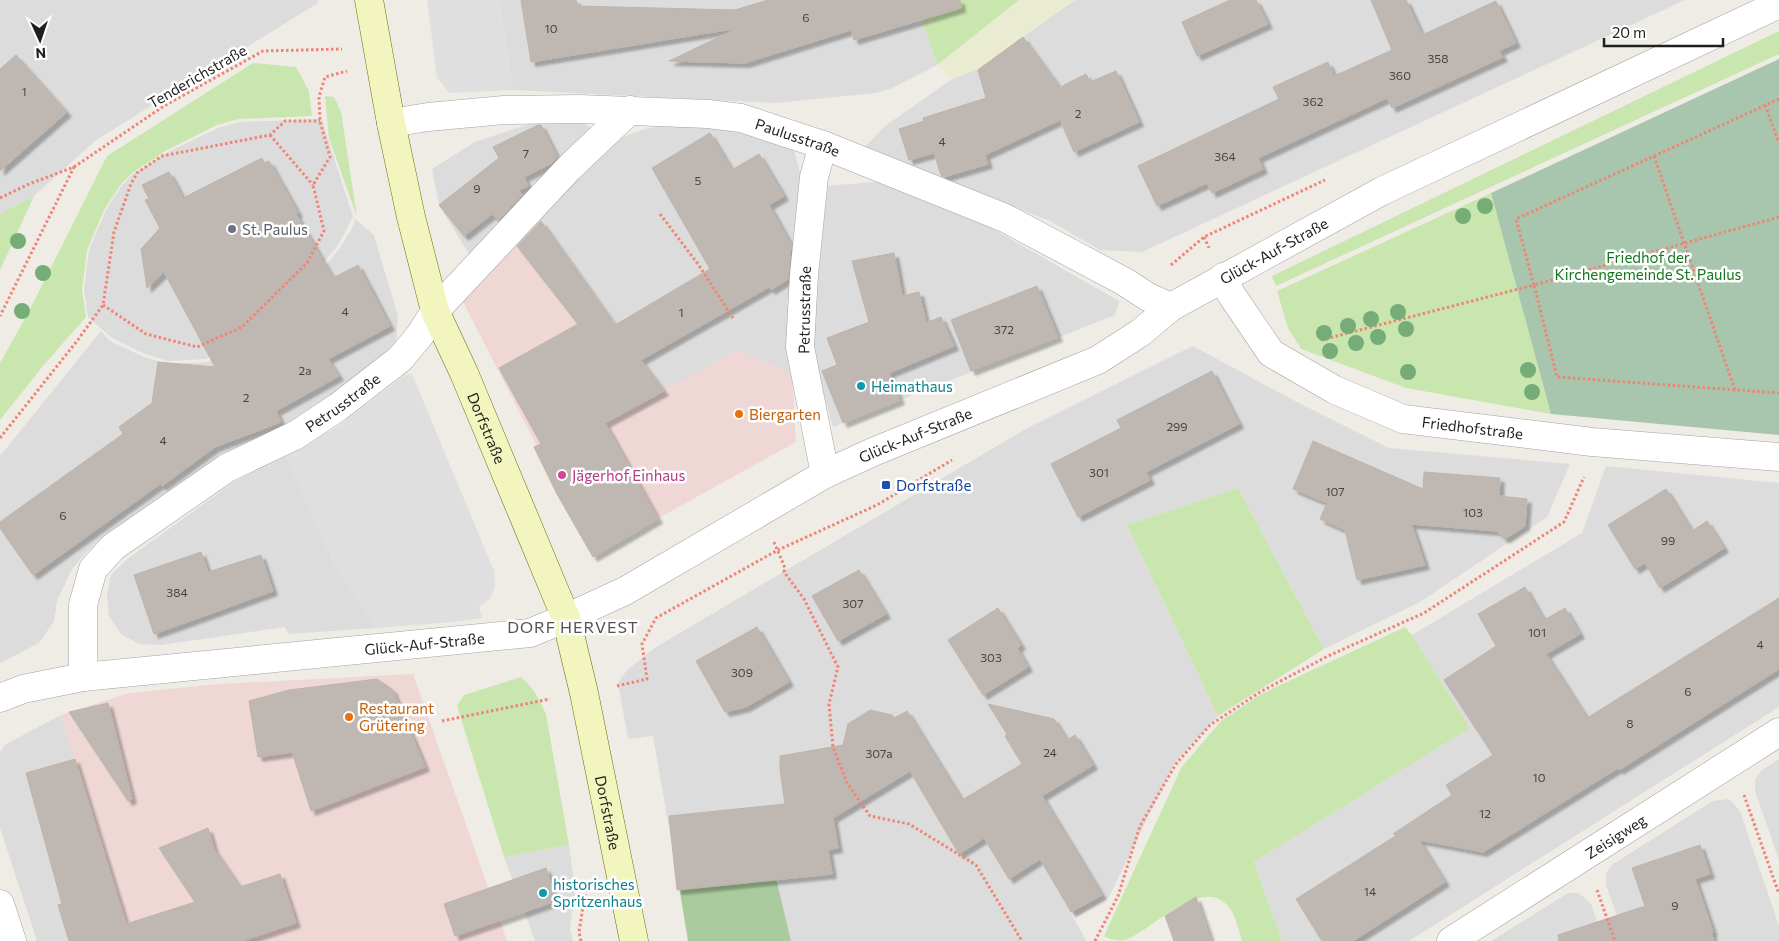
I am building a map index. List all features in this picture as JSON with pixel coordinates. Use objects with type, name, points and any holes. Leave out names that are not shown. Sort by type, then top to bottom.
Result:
[{"type":"street","name":"Dorfstraße","points":[[369,0],[391,123],[434,311],[464,373],[566,618],[584,692],[634,941]]},
{"type":"street","name":"Glück-Auf-Straße","points":[[0,698],[23,689],[83,677],[530,633],[625,591],[825,474],[873,452],[1098,360],[1140,333],[1170,307],[1382,191],[1779,4]]},
{"type":"street","name":"Paulusstraße","points":[[391,123],[428,117],[504,110],[630,110],[708,114],[741,118],[823,145],[1005,218],[1125,282],[1148,297],[1170,307]]},
{"type":"street","name":"Petrusstraße","points":[[83,677],[83,605],[93,570],[113,547],[227,468],[296,435],[338,407],[400,359],[420,335],[434,311],[570,168],[630,110]]},
{"type":"street","name":"Petrusstraße","points":[[823,145],[814,177],[804,275],[800,346],[825,474]]},
{"type":"street","name":"Friedhofstraße","points":[[1223,277],[1231,294],[1271,353],[1335,390],[1404,419],[1592,442],[1779,458]]},
{"type":"street","name":"Zeisigweg","points":[[1451,941],[1779,732]]},
{"type":"street","points":[[0,904],[12,941]]},
{"type":"path","name":"Tenderichstraße","points":[[0,198],[29,184],[74,167],[164,106],[263,51],[282,49],[377,49]]},
{"type":"path","points":[[313,186],[330,157],[320,121],[319,97],[325,76],[353,69]]},
{"type":"path","points":[[1779,99],[1516,219],[1557,377],[1779,393]]},
{"type":"path","points":[[1765,105],[1779,143]]},
{"type":"path","points":[[0,438],[103,305],[114,232],[131,184],[138,173],[162,156],[270,134],[285,121],[320,121]]},
{"type":"path","points":[[103,305],[146,334],[197,347],[242,327],[306,264],[324,231],[313,186],[270,134]]},
{"type":"path","points":[[1654,156],[1735,390]]},
{"type":"path","name":"Tenderichstraße","points":[[0,316],[74,167]]},
{"type":"path","points":[[660,214],[698,264],[733,318]]},
{"type":"path","points":[[1271,353],[1534,285],[1779,217]]},
{"type":"path","points":[[1096,941],[1118,896],[1140,826],[1176,764],[1210,726],[1269,687],[1328,656],[1424,613],[1564,522],[1588,466],[1592,442]]},
{"type":"path","points":[[442,720],[647,679],[642,644],[656,618],[778,550],[877,505],[958,456]]},
{"type":"path","points":[[760,512],[778,550],[784,572],[804,599],[838,667],[829,704],[833,746],[846,783],[870,816],[909,824],[976,865],[1022,941]]},
{"type":"path","points":[[1733,761],[1779,894]]},
{"type":"path","points":[[1585,856],[1615,941]]},
{"type":"path","points":[[582,941],[579,932],[586,889],[584,880]]},
{"type":"shaded area","points":[[0,0],[318,0],[318,3],[96,140],[34,196],[0,214]]},
{"type":"shaded area","points":[[427,0],[499,0],[513,90],[450,93],[437,78]]},
{"type":"shaded area","points":[[499,0],[915,0],[937,65],[890,89],[876,93],[776,103],[513,90]]},
{"type":"shaded area","points":[[1075,0],[1685,0],[1142,252],[1100,250],[1050,221],[864,148],[885,126],[952,79],[976,70]]},
{"type":"shaded area","points":[[577,116],[593,131],[470,256],[439,205],[432,169],[475,142],[526,125]]},
{"type":"shaded area","points":[[322,120],[353,217],[338,245],[305,285],[228,349],[206,359],[168,361],[145,354],[112,338],[88,317],[84,290],[89,250],[106,210],[122,185],[133,174],[168,152],[218,128],[239,122]]},
{"type":"shaded area","points":[[703,121],[792,142],[804,188],[792,375],[664,390],[538,217],[609,142],[648,128]]},
{"type":"shaded area","points":[[885,181],[965,213],[1119,301],[1115,315],[833,427],[810,346],[826,186]]},
{"type":"shaded area","points":[[538,217],[664,390],[738,350],[792,374],[796,442],[601,550],[588,546],[462,300]]},
{"type":"shaded area","points":[[355,219],[374,235],[398,316],[396,342],[340,394],[293,428],[222,455],[142,512],[104,535],[71,571],[57,601],[54,621],[39,643],[0,663],[0,456],[101,331],[110,341],[144,357],[168,364],[207,362],[230,351],[308,287],[340,248],[354,225]]},
{"type":"shaded area","points":[[1193,346],[1293,400],[1389,448],[1570,464],[1547,517],[1420,602],[1324,649],[1238,488],[1127,525],[1218,716],[1175,762],[1109,897],[1076,918],[1047,872],[1086,940],[1084,941],[791,941],[774,875],[679,886],[653,736],[628,739],[618,683],[627,670],[656,647],[1029,427]]},
{"type":"shaded area","points":[[412,374],[494,571],[495,586],[491,598],[479,607],[482,618],[376,628],[336,568],[286,456],[338,426],[405,375]]},
{"type":"shaded area","points":[[286,456],[336,568],[376,628],[289,634],[285,627],[161,645],[139,644],[121,634],[109,616],[107,595],[111,575],[126,560],[235,481]]},
{"type":"shaded area","points":[[1606,466],[1779,483],[1779,707],[1409,941],[1282,941],[1254,862],[1470,728],[1412,635],[1582,533]]},
{"type":"shaded area","points":[[413,674],[507,941],[75,941],[127,924],[61,715],[129,693],[218,684]]},
{"type":"shaded area","points":[[61,715],[127,924],[75,941],[37,941],[0,828],[0,752],[6,744]]},
{"type":"shaded area","points":[[1779,759],[1779,860],[1755,791],[1755,779],[1762,770]]},
{"type":"shaded area","points":[[1729,799],[1740,811],[1779,926],[1779,941],[1626,941],[1606,885],[1606,873],[1613,864],[1713,801]]},
{"type":"shaded area","points":[[569,845],[575,889],[570,929],[573,941],[535,941],[504,857]]},
{"type":"shaded area","points":[[1568,893],[1579,893],[1591,904],[1604,941],[1491,941]]},
{"type":"green space","points":[[915,0],[1019,0],[937,65]]},
{"type":"green space","points":[[1019,0],[1075,0],[976,70],[952,79],[937,65]]},
{"type":"green space","points":[[1779,31],[1779,54],[1276,286],[1272,276]]},
{"type":"green space","name":"Friedhof der Kirchengemeinde St. Paulus","points":[[1779,59],[1779,435],[1551,414],[1491,193]]},
{"type":"green space","points":[[253,63],[296,67],[309,91],[312,116],[239,119],[217,125],[167,150],[132,173],[121,184],[104,210],[87,250],[82,290],[86,317],[43,366],[0,420],[0,363],[28,313],[107,156]]},
{"type":"green space","points":[[325,96],[334,97],[341,112],[357,217],[329,138]]},
{"type":"green space","points":[[1491,193],[1551,414],[1406,388],[1301,349],[1288,328],[1277,291]]},
{"type":"green space","points":[[34,196],[0,270],[0,214]]},
{"type":"green space","points":[[1238,488],[1324,649],[1218,716],[1127,525]]},
{"type":"green space","points":[[1405,627],[1412,635],[1470,728],[1254,862],[1282,941],[1242,941],[1236,920],[1231,911],[1225,903],[1215,897],[1202,897],[1189,902],[1126,940],[1114,940],[1104,936],[1181,768],[1221,721],[1261,694]]},
{"type":"green space","points":[[521,677],[533,690],[546,714],[569,845],[504,857],[457,706],[464,695]]},
{"type":"green space","points":[[775,874],[791,941],[688,941],[679,886]]},
{"type":"building","points":[[521,0],[576,0],[577,6],[735,10],[768,0],[960,0],[961,8],[854,40],[851,30],[745,63],[669,61],[738,28],[531,62]]},
{"type":"building","points":[[1230,0],[1256,0],[1268,24],[1197,56],[1182,22]]},
{"type":"building","points":[[1371,0],[1406,0],[1422,35],[1496,1],[1516,43],[1499,51],[1503,57],[1392,108],[1387,98],[1258,158],[1263,169],[1212,193],[1207,183],[1157,206],[1138,166],[1279,99],[1273,87],[1328,62],[1334,76],[1392,50]]},
{"type":"building","points":[[1023,37],[1061,89],[1064,85],[1086,74],[1090,82],[1116,71],[1139,122],[1074,152],[1060,120],[985,155],[988,164],[944,177],[941,175],[934,153],[909,160],[899,129],[924,121],[923,118],[986,98],[978,70]]},
{"type":"building","points":[[16,55],[67,112],[0,171],[0,69]]},
{"type":"building","points":[[541,125],[557,157],[552,163],[524,177],[528,186],[519,190],[522,195],[498,221],[492,214],[464,236],[439,205],[499,158],[493,147]]},
{"type":"building","points":[[710,133],[732,170],[759,154],[784,196],[769,205],[791,245],[788,279],[771,290],[769,287],[641,360],[664,391],[605,423],[658,519],[593,557],[557,494],[534,447],[541,444],[499,368],[578,324],[517,246],[541,221],[615,325],[710,269],[652,168]]},
{"type":"building","points":[[262,158],[264,163],[269,161],[298,213],[296,214],[333,278],[358,265],[390,326],[328,359],[339,376],[276,411],[281,422],[215,447],[33,575],[0,528],[0,522],[123,434],[119,427],[152,403],[158,362],[215,367],[164,272],[147,288],[141,249],[160,228],[145,200],[149,199],[142,185],[169,172],[183,198]]},
{"type":"building","points":[[894,253],[902,296],[919,292],[926,323],[941,317],[954,346],[889,373],[900,400],[843,423],[822,371],[837,365],[827,338],[869,322],[852,261]]},
{"type":"building","points":[[1037,286],[1058,337],[971,371],[951,320]]},
{"type":"building","points":[[1212,371],[1239,424],[1146,472],[1150,480],[1078,517],[1051,464],[1121,428],[1117,420]]},
{"type":"building","points":[[1313,441],[1423,489],[1424,472],[1500,478],[1499,496],[1527,499],[1525,526],[1505,539],[1496,531],[1411,524],[1425,565],[1357,580],[1345,530],[1320,519],[1327,503],[1293,489]]},
{"type":"building","points":[[1666,489],[1692,531],[1707,521],[1724,548],[1660,588],[1645,563],[1635,569],[1608,525]]},
{"type":"building","points":[[201,552],[208,572],[261,555],[273,591],[154,634],[134,575]]},
{"type":"building","points":[[859,570],[886,614],[838,641],[812,596]]},
{"type":"building","points":[[1525,587],[1544,620],[1565,608],[1580,634],[1546,654],[1587,718],[1779,598],[1779,669],[1619,770],[1618,768],[1483,852],[1419,840],[1445,882],[1353,941],[1322,941],[1296,899],[1397,835],[1393,834],[1452,795],[1446,785],[1493,755],[1444,680],[1496,646],[1478,614]]},
{"type":"building","points":[[998,608],[1021,645],[1017,648],[1028,667],[983,695],[948,640]]},
{"type":"building","points":[[757,627],[789,682],[746,707],[725,712],[696,661]]},
{"type":"building","points":[[377,679],[392,689],[425,767],[311,811],[292,752],[258,757],[249,701],[289,690]]},
{"type":"building","points":[[108,703],[132,799],[128,801],[69,712]]},
{"type":"building","points":[[988,704],[1054,719],[1067,740],[1075,735],[1093,765],[1042,796],[1102,895],[1071,912],[1040,859],[1009,879],[984,838],[959,854],[910,771],[833,818],[838,848],[828,850],[832,874],[677,890],[669,816],[785,804],[780,756],[843,745],[848,724],[870,710],[892,715],[894,718],[907,711],[962,800],[1022,764],[1005,736],[1007,734]]},
{"type":"building","points":[[75,759],[126,924],[195,902],[159,848],[208,828],[214,849],[240,887],[280,874],[296,923],[242,941],[69,941],[58,905],[62,904],[26,773]]},
{"type":"building","points":[[1700,845],[1710,874],[1695,879],[1713,932],[1711,932],[1714,941],[1559,941],[1558,935],[1645,906],[1632,868]]},
{"type":"building","points":[[546,868],[556,901],[455,936],[444,904]]},
{"type":"building","points":[[1196,897],[1211,941],[1174,941],[1165,916]]},
{"type":"place","name":"St. Paulus","points":[[232,229]]},
{"type":"place","name":"Heimathaus","points":[[861,386]]},
{"type":"place","name":"Biergarten","points":[[739,414]]},
{"type":"place","name":"Jägerhof Einhaus","points":[[562,475]]},
{"type":"place","name":"Dorfstraße","points":[[886,485]]},
{"type":"place","name":"Restaurant Grütering","points":[[349,717]]},
{"type":"place","name":"historisches Spritzenhaus","points":[[543,893]]},
{"type":"district","name":"DORF HERVEST","points":[[573,626]]}]
